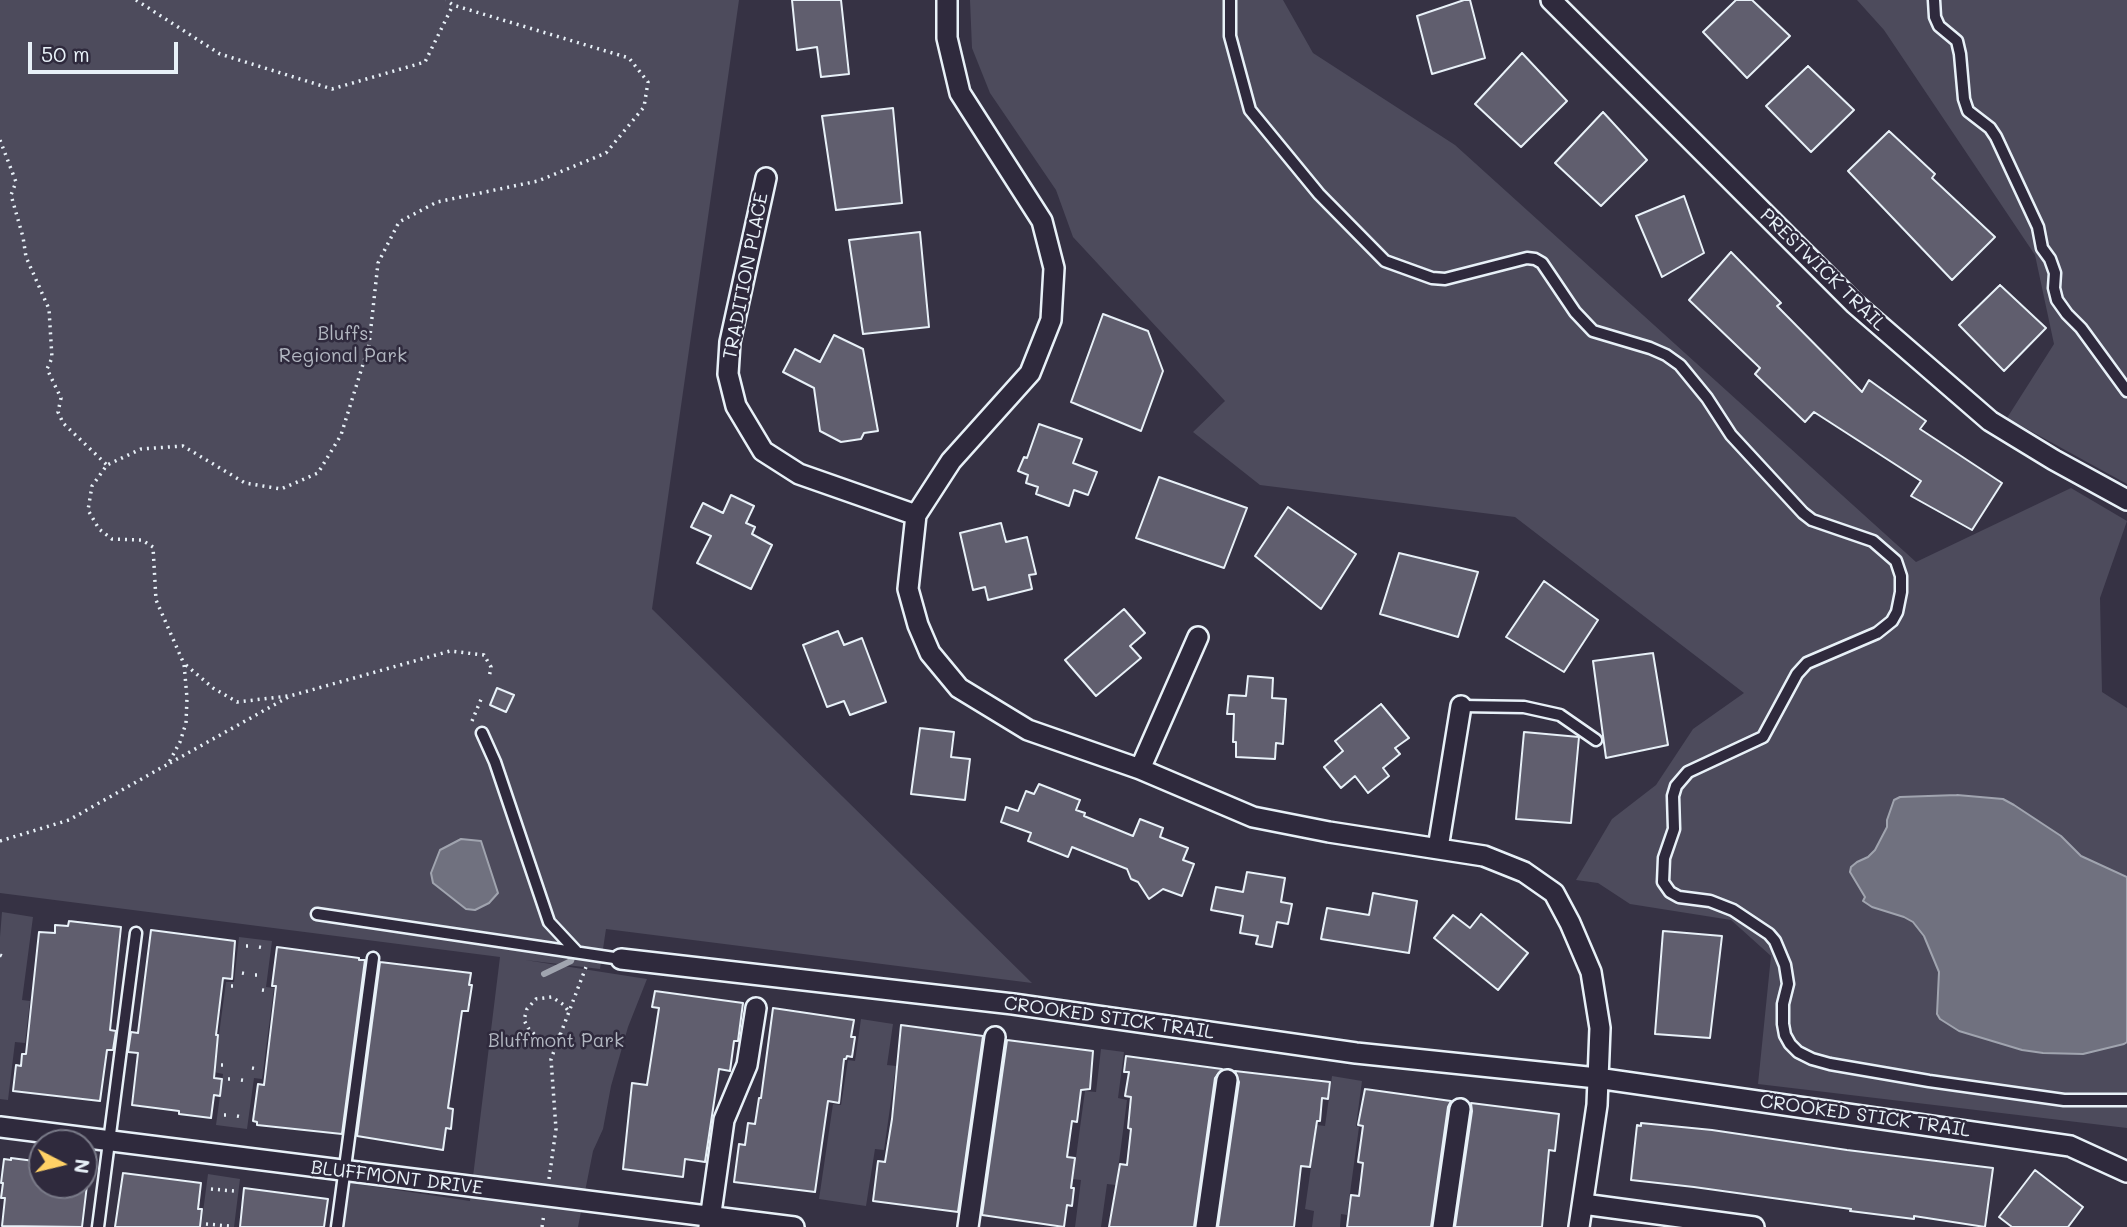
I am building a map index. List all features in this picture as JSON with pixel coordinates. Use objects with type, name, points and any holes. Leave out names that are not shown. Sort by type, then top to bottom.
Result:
[{"type":"street","points":[[947,0],[947,38],[960,93],[1042,221],[1054,268],[1051,320],[1030,373],[951,461],[916,515],[908,589],[918,625],[930,653],[959,688],[1028,730],[1140,769],[1253,817],[1329,832],[1484,856],[1524,872],[1554,893],[1591,972],[1600,1028],[1597,1105],[1579,1227]]},
{"type":"street","name":"PRESTWICK TRAIL","points":[[1551,0],[1855,304],[1990,421],[2127,500]]},
{"type":"street","name":"TRADITION PLACE","points":[[766,178],[730,342],[728,374],[736,406],[762,451],[799,474],[916,515]]},
{"type":"street","points":[[1140,769],[1198,637]]},
{"type":"street","points":[[1438,848],[1461,706]]},
{"type":"street","name":"CROOKED STICK TRAIL","points":[[621,959],[1013,1004],[1356,1052],[1597,1078],[2070,1146],[2127,1172]]},
{"type":"street","points":[[709,1221],[724,1119],[747,1065],[756,1008]]},
{"type":"street","points":[[968,1227],[995,1037]]},
{"type":"street","points":[[1206,1227],[1227,1080]]},
{"type":"street","points":[[1443,1227],[1460,1109]]},
{"type":"street","name":"BLUFFMONT DRIVE","points":[[0,1127],[546,1197],[610,1202],[709,1221],[794,1227]]},
{"type":"street","points":[[1583,1204],[1754,1227]]},
{"type":"lane","points":[[1230,0],[1230,36],[1250,110],[1319,194],[1385,261],[1432,278],[1445,279],[1527,258],[1542,263],[1583,322],[1593,331],[1650,348],[1680,365],[1707,398],[1731,435],[1803,513],[1812,520],[1873,541],[1896,561],[1901,576],[1901,592],[1897,612],[1892,621],[1877,633],[1807,663],[1797,674],[1763,737],[1688,772],[1676,786],[1673,796],[1674,830],[1662,867],[1664,882],[1670,892],[1679,897],[1710,901],[1733,910],[1775,941],[1785,965],[1788,984],[1783,1004],[1783,1024],[1790,1044],[1798,1052],[1812,1059],[1893,1075],[2064,1100],[2127,1100]]},
{"type":"lane","points":[[1934,0],[1935,17],[1940,26],[1957,41],[1968,111],[1990,128],[1996,137],[2038,227],[2042,248],[2055,272],[2054,288],[2057,300],[2127,391]]},
{"type":"lane","points":[[1461,706],[1524,707],[1560,715],[1597,740]]},
{"type":"lane","points":[[482,733],[495,762],[549,922],[582,953]]},
{"type":"lane","points":[[317,914],[621,959]]},
{"type":"lane","points":[[98,1227],[136,933]]},
{"type":"lane","points":[[337,1227],[373,958]]},
{"type":"path","points":[[136,0],[220,54],[332,89],[425,62],[453,5]]},
{"type":"path","points":[[168,764],[180,742],[186,723],[184,664],[156,600],[153,547],[142,540],[112,539],[99,529],[88,510],[92,486],[107,465],[141,449],[183,446],[244,483],[281,489],[318,473],[341,435],[369,345],[378,263],[399,222],[437,202],[538,181],[606,153],[644,107],[648,82],[629,58],[453,5],[446,0]]},
{"type":"path","points":[[0,140],[16,183],[11,195],[26,257],[49,309],[52,358],[47,369],[61,398],[58,412],[63,423],[107,465]]},
{"type":"path","points":[[184,664],[213,688],[237,702],[290,696],[450,651],[484,655],[491,667],[489,678]]},
{"type":"path","points":[[0,841],[69,820],[290,696]]},
{"type":"path","points":[[469,727],[482,697]]},
{"type":"path","points":[[542,1227],[556,1129],[551,1059],[586,971],[582,953]]},
{"type":"path","points":[[262,990],[268,990]]},
{"type":"path","points":[[560,1035],[546,1040],[535,1035],[524,1020],[527,1009],[536,999],[552,997],[564,1005],[569,1013]]},
{"type":"path","points":[[228,1079],[234,1079]]},
{"type":"path","points":[[211,1189],[234,1191]]},
{"type":"path","points":[[206,1224],[229,1226]]},
{"type":"green space","name":"Bluffs Regional Park","points":[[0,0],[739,0],[652,609],[1032,983],[606,929],[600,969],[525,960],[647,979],[628,1027],[611,1086],[603,1129],[593,1151],[578,1227],[343,1227],[350,1183],[470,1201],[500,957],[0,893]]},
{"type":"green space","points":[[970,0],[1283,0],[1313,53],[1455,145],[1916,562],[2071,488],[2127,521],[2100,598],[2102,692],[2127,708],[2127,1128],[1758,1084],[1771,956],[1731,920],[1630,904],[1598,883],[1576,880],[1612,819],[1656,785],[1693,729],[1744,693],[1515,517],[1260,485],[1193,432],[1225,401],[1073,237],[1056,190],[990,93],[972,48]]},
{"type":"green space","points":[[1857,0],[2127,0],[2127,484],[2007,418],[2054,344],[2035,255],[1884,30]]},
{"type":"green space","points":[[2,912],[33,917],[22,1000],[30,1001],[25,1043],[15,1042],[8,1100],[0,1099]]},
{"type":"green space","points":[[239,937],[272,941],[266,987],[274,988],[262,1079],[254,1078],[247,1129],[216,1125],[223,1074],[214,1072],[226,982],[234,982]]},
{"type":"green space","points":[[861,1019],[893,1024],[887,1065],[896,1066],[884,1150],[875,1149],[866,1206],[819,1199],[833,1104],[841,1105],[848,1060],[855,1061]]},
{"type":"green space","points":[[1101,1049],[1124,1052],[1118,1098],[1127,1100],[1116,1185],[1107,1184],[1101,1227],[1075,1227],[1081,1180],[1073,1179],[1085,1091],[1096,1092]]},
{"type":"green space","points":[[1332,1076],[1362,1081],[1356,1126],[1359,1127],[1347,1215],[1341,1214],[1340,1227],[1312,1227],[1314,1211],[1305,1209],[1317,1125],[1325,1126]]},
{"type":"green space","points":[[208,1174],[240,1179],[234,1227],[201,1227]]},
{"type":"water","points":[[1957,795],[2003,799],[2061,836],[2081,856],[2127,877],[2127,1042],[2083,1054],[2043,1053],[2022,1050],[1959,1031],[1940,1019],[1937,1014],[1939,972],[1924,936],[1913,922],[1863,901],[1865,897],[1850,872],[1851,867],[1875,850],[1887,827],[1894,800],[1900,797]]},
{"type":"water","points":[[461,839],[481,841],[498,893],[489,903],[475,910],[466,909],[433,883],[431,873],[440,850]]},
{"type":"building","points":[[792,0],[841,0],[849,74],[821,77],[817,47],[797,50]]},
{"type":"building","points":[[1470,0],[1485,58],[1432,74],[1417,16]]},
{"type":"building","points":[[1736,0],[1752,0],[1790,36],[1747,78],[1703,32]]},
{"type":"building","points":[[1522,53],[1567,101],[1521,147],[1475,104]]},
{"type":"building","points":[[1808,66],[1854,110],[1811,152],[1766,106]]},
{"type":"building","points":[[893,108],[902,203],[836,210],[822,116]]},
{"type":"building","points":[[1603,112],[1647,160],[1601,206],[1555,163]]},
{"type":"building","points":[[1889,131],[1935,174],[1932,178],[1995,237],[1952,280],[1848,171]]},
{"type":"building","points":[[1684,196],[1704,253],[1662,277],[1636,216]]},
{"type":"building","points":[[920,232],[929,327],[863,334],[849,240]]},
{"type":"building","points":[[1731,252],[1781,303],[1777,306],[1862,392],[1869,380],[1926,421],[1920,429],[2002,483],[1972,530],[1911,496],[1921,481],[1814,412],[1805,422],[1755,374],[1760,368],[1689,300]]},
{"type":"building","points":[[2000,285],[2046,328],[2004,371],[1959,325]]},
{"type":"building","points":[[1103,314],[1148,331],[1163,371],[1141,431],[1071,402]]},
{"type":"building","points":[[834,335],[863,349],[878,431],[864,433],[861,439],[841,442],[820,431],[814,388],[783,372],[795,349],[820,362]]},
{"type":"building","points":[[1039,424],[1082,439],[1073,463],[1097,472],[1088,495],[1074,490],[1069,506],[1036,494],[1038,487],[1026,483],[1028,475],[1018,471],[1024,457],[1027,458]]},
{"type":"building","points":[[1159,477],[1247,508],[1224,568],[1136,538]]},
{"type":"building","points":[[731,495],[754,506],[746,523],[755,527],[752,534],[772,545],[751,589],[697,563],[711,536],[691,527],[703,503],[723,513]]},
{"type":"building","points":[[1288,507],[1356,554],[1321,609],[1255,556]]},
{"type":"building","points":[[1001,523],[1006,542],[1027,537],[1036,574],[1029,575],[1032,589],[988,600],[985,587],[973,590],[960,533]]},
{"type":"building","points":[[1399,553],[1478,572],[1458,637],[1380,614]]},
{"type":"building","points":[[1544,581],[1598,620],[1564,672],[1506,637]]},
{"type":"building","points":[[1124,609],[1145,633],[1130,646],[1141,658],[1096,696],[1065,660]]},
{"type":"building","points":[[838,631],[844,645],[862,638],[886,702],[850,715],[844,701],[827,707],[803,645]]},
{"type":"building","points":[[1653,653],[1668,745],[1606,758],[1593,661]]},
{"type":"building","points":[[1248,676],[1273,678],[1272,698],[1286,699],[1283,744],[1276,743],[1275,759],[1236,757],[1236,742],[1233,742],[1234,714],[1227,714],[1229,695],[1246,696]]},
{"type":"building","points":[[497,688],[514,695],[506,712],[490,705]]},
{"type":"building","points":[[1381,704],[1409,738],[1395,748],[1400,754],[1383,768],[1389,776],[1368,793],[1355,776],[1341,788],[1324,767],[1343,751],[1335,741]]},
{"type":"building","points":[[920,728],[954,732],[951,757],[970,759],[965,800],[911,794]]},
{"type":"building","points":[[1524,732],[1579,737],[1571,823],[1516,819]]},
{"type":"building","points":[[1039,784],[1080,800],[1076,810],[1085,813],[1084,816],[1133,836],[1140,819],[1163,828],[1160,837],[1188,848],[1183,860],[1194,864],[1182,896],[1163,889],[1149,899],[1138,882],[1131,879],[1127,869],[1072,847],[1068,857],[1028,841],[1031,833],[1001,822],[1006,807],[1018,811],[1026,791],[1034,794]]},
{"type":"building","points":[[1247,872],[1285,878],[1281,902],[1292,904],[1288,924],[1277,922],[1272,947],[1256,944],[1258,936],[1240,933],[1243,916],[1211,910],[1216,887],[1243,892]]},
{"type":"building","points":[[1373,893],[1417,901],[1409,953],[1321,939],[1327,908],[1369,915]]},
{"type":"building","points":[[1481,914],[1528,953],[1498,990],[1434,938],[1453,915],[1470,928]]},
{"type":"building","points":[[69,921],[121,927],[110,1030],[116,1031],[113,1050],[107,1050],[100,1101],[13,1091],[16,1065],[21,1066],[22,1054],[26,1054],[39,932],[55,933],[55,925],[68,926]]},
{"type":"building","points":[[151,930],[235,941],[232,979],[223,978],[214,1078],[222,1079],[220,1096],[214,1095],[211,1118],[132,1105],[138,1053],[128,1052],[131,1032],[138,1033]]},
{"type":"building","points":[[1663,931],[1722,936],[1710,1038],[1655,1034]]},
{"type":"building","points":[[277,947],[365,960],[342,1134],[257,1125],[257,1122],[253,1121],[258,1084],[264,1085],[276,986],[272,986]]},
{"type":"building","points":[[380,962],[471,973],[468,1011],[462,1011],[448,1108],[453,1109],[451,1129],[446,1128],[443,1150],[357,1136]]},
{"type":"building","points":[[655,991],[743,1003],[738,1041],[734,1041],[730,1071],[719,1069],[705,1162],[685,1159],[683,1177],[623,1169],[632,1083],[647,1085],[659,1008],[652,1007]]},
{"type":"building","points":[[773,1008],[854,1020],[852,1057],[847,1056],[844,1059],[839,1103],[828,1101],[815,1192],[734,1182],[739,1144],[745,1145],[748,1123],[755,1124],[761,1098]]},
{"type":"building","points":[[901,1025],[983,1036],[958,1212],[873,1201],[878,1161],[885,1162],[892,1119]]},
{"type":"building","points":[[1007,1040],[1093,1051],[1090,1089],[1081,1090],[1077,1122],[1072,1121],[1067,1157],[1075,1158],[1071,1188],[1074,1188],[1072,1206],[1067,1205],[1064,1227],[982,1215]]},
{"type":"building","points":[[1126,1056],[1222,1069],[1215,1078],[1194,1227],[1109,1227],[1120,1164],[1127,1165],[1131,1129],[1128,1128],[1131,1097],[1125,1096],[1129,1072],[1124,1072]]},
{"type":"building","points":[[1235,1071],[1330,1082],[1328,1099],[1322,1098],[1310,1167],[1301,1166],[1294,1227],[1218,1227],[1239,1082]]},
{"type":"building","points":[[1365,1089],[1451,1101],[1431,1227],[1347,1227],[1351,1195],[1359,1196],[1363,1163],[1358,1162],[1363,1126],[1358,1125]]},
{"type":"building","points":[[1471,1103],[1559,1114],[1555,1151],[1549,1150],[1542,1227],[1455,1227]]},
{"type":"building","points":[[1641,1123],[1993,1168],[1985,1227],[1631,1180],[1637,1125],[1641,1126]]},
{"type":"building","points":[[4,1159],[28,1160],[28,1199],[85,1199],[82,1227],[2,1226],[5,1198],[1,1198],[1,1183]]},
{"type":"building","points":[[2035,1170],[2083,1207],[2068,1227],[2012,1227],[1999,1217]]},
{"type":"building","points":[[123,1173],[201,1183],[198,1209],[202,1209],[200,1227],[115,1227]]},
{"type":"building","points":[[244,1188],[328,1199],[324,1227],[240,1227]]},
{"type":"waterway","points":[[544,974],[571,961],[572,958],[568,955]]},
{"type":"park label","name":"Bluffmont Park","points":[[556,1041]]}]
